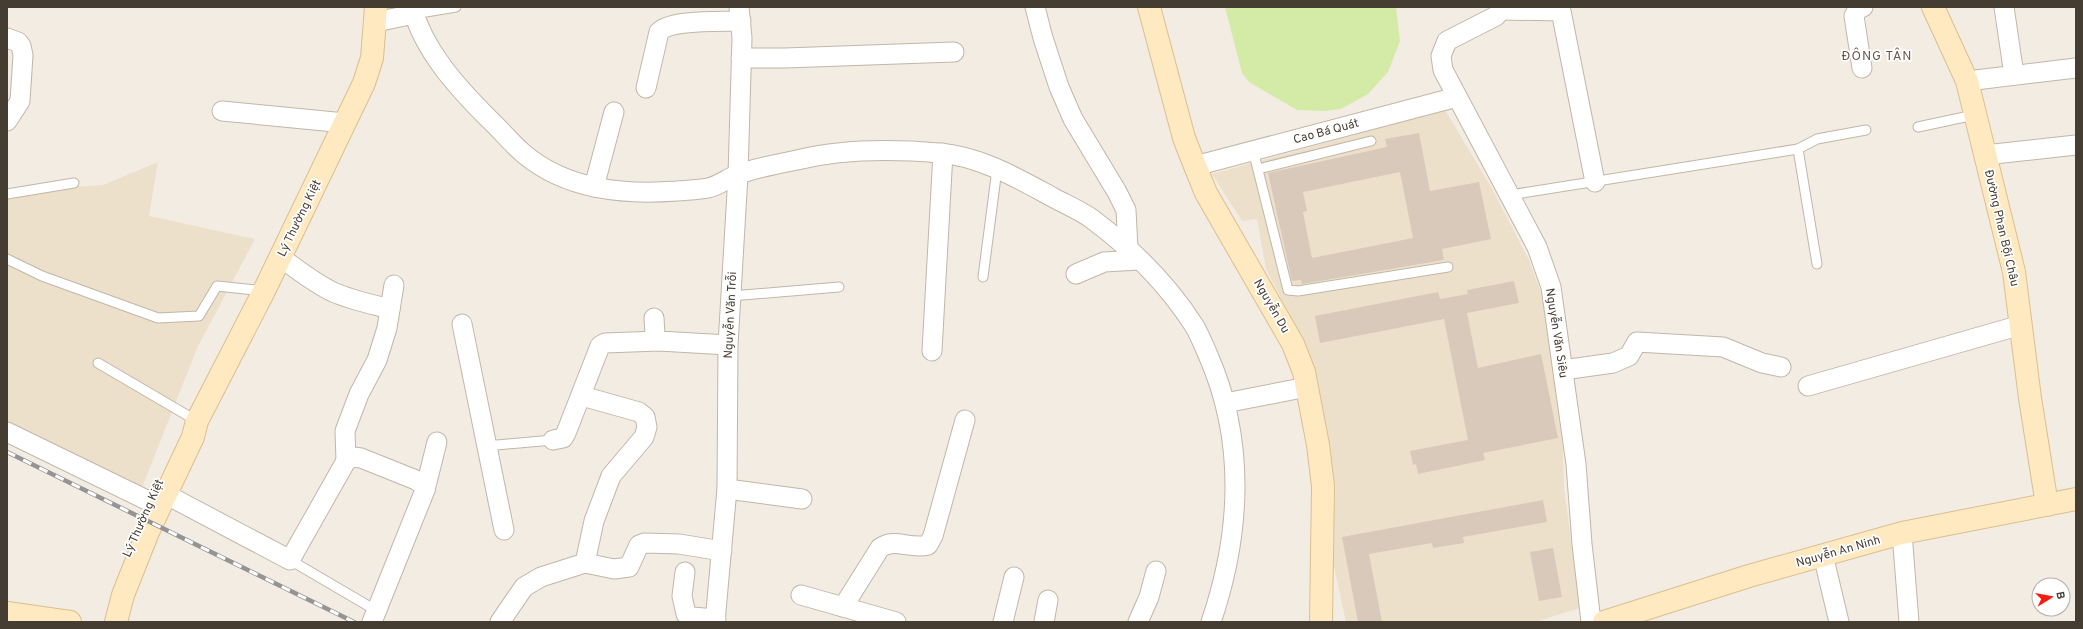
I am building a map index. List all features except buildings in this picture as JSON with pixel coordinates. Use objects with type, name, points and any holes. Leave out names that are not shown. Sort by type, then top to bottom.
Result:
[{"type":"main road","name":"Nguyễn Du","points":[[1149,7],[1184,138],[1206,193],[1293,344],[1307,387],[1318,445],[1323,486],[1321,622]]},
{"type":"main road","name":"Đường Phan Bội Châu","points":[[1933,7],[1967,81],[1974,115],[2014,272],[2047,505]]},
{"type":"main road","name":"Lý Thường Kiệt","points":[[103,622],[125,556],[159,501],[193,437],[197,421],[264,291],[364,83],[370,64],[376,15]]},
{"type":"main road","name":"Nguyễn An Ninh","points":[[1604,622],[1749,576],[1902,533],[2076,499]]},
{"type":"main road","name":"Lý Thường Kiệt","points":[[116,622],[136,561],[159,501]]},
{"type":"main road","points":[[12,616],[70,622]]},
{"type":"street","points":[[1035,7],[1043,38],[1073,119],[1117,192],[1126,210],[1133,254]]},
{"type":"street","points":[[1862,68],[1854,16],[1858,9],[1863,7]]},
{"type":"street","points":[[2004,7],[2014,75]]},
{"type":"street","points":[[1504,9],[1561,11],[1595,182]]},
{"type":"street","name":"Nguyễn Văn Siêu","points":[[1504,9],[1496,16],[1447,41],[1441,56],[1443,70],[1537,247],[1551,288],[1576,464],[1582,544],[1591,622]]},
{"type":"street","points":[[376,15],[413,11],[420,30],[441,65],[469,99],[525,155],[554,173],[594,187],[631,193],[710,188],[738,175],[800,159],[844,153],[896,151],[943,153],[973,160],[997,169],[1090,217],[1133,254],[1168,290],[1196,329],[1219,381],[1232,433],[1235,514],[1219,598],[1210,622]]},
{"type":"street","points":[[646,88],[659,32],[663,28],[740,14]]},
{"type":"street","name":"Nguyễn Văn Trỗi","points":[[716,621],[727,489],[728,346],[738,175],[741,58],[740,14]]},
{"type":"street","points":[[7,38],[18,42],[21,46],[22,56],[20,101],[7,121]]},
{"type":"street","points":[[741,58],[785,58],[954,52]]},
{"type":"street","points":[[1967,81],[2076,68]]},
{"type":"street","name":"Cao Bá Quát","points":[[1195,166],[1457,97]]},
{"type":"street","points":[[222,111],[345,123]]},
{"type":"street","points":[[594,187],[614,112]]},
{"type":"street","points":[[1985,155],[2076,145]]},
{"type":"street","points":[[932,351],[943,153]]},
{"type":"street","points":[[1076,274],[1104,262],[1133,254]]},
{"type":"street","points":[[280,257],[319,285],[332,292],[390,309]]},
{"type":"street","points":[[7,432],[290,560],[346,461],[345,431],[359,394],[377,360],[390,309],[394,285]]},
{"type":"street","points":[[654,318],[655,335],[660,341]]},
{"type":"street","points":[[462,324],[504,530]]},
{"type":"street","points":[[1808,386],[2021,325]]},
{"type":"street","points":[[553,440],[563,438],[582,396],[600,346],[605,343],[660,341],[728,346]]},
{"type":"street","points":[[1563,370],[1612,363],[1628,356],[1637,342],[1723,346],[1762,362],[1781,367]]},
{"type":"street","points":[[1225,403],[1307,387]]},
{"type":"street","points":[[582,396],[639,412],[645,417],[647,427],[644,437],[611,476],[594,521],[585,563]]},
{"type":"street","points":[[843,607],[880,548],[886,544],[895,542],[918,548],[928,545],[932,536],[965,420]]},
{"type":"street","points":[[374,616],[425,490],[438,442]]},
{"type":"street","points":[[346,461],[353,458],[361,458],[416,480],[422,484],[425,490]]},
{"type":"street","points":[[727,489],[802,498]]},
{"type":"street","points":[[1902,533],[1909,622]]},
{"type":"street","points":[[500,622],[524,587],[541,577],[585,563],[614,569],[629,567],[639,545],[644,543],[679,544],[722,551]]},
{"type":"street","points":[[1823,555],[1839,622]]},
{"type":"street","points":[[1138,622],[1150,597],[1156,571]]},
{"type":"street","points":[[685,572],[682,596],[686,614],[692,617],[716,621]]},
{"type":"street","points":[[1003,622],[1014,577]]},
{"type":"street","points":[[801,594],[843,607],[866,618],[896,622]]},
{"type":"street","points":[[1044,622],[1048,600]]},
{"type":"lane","points":[[413,11],[456,7]]},
{"type":"lane","points":[[1918,127],[1974,115]]},
{"type":"lane","points":[[1510,195],[1798,149],[1817,139],[1866,130]]},
{"type":"lane","points":[[1258,169],[1371,141]]},
{"type":"lane","points":[[1798,149],[1817,264]]},
{"type":"lane","points":[[1253,150],[1288,290],[1298,291],[1448,267]]},
{"type":"lane","points":[[983,277],[997,169]]},
{"type":"lane","points":[[7,194],[74,183]]},
{"type":"lane","points":[[7,260],[42,276],[158,318],[199,316],[217,286],[264,291]]},
{"type":"lane","points":[[730,296],[839,287]]},
{"type":"lane","points":[[98,363],[197,421]]},
{"type":"lane","points":[[486,446],[553,440]]},
{"type":"lane","points":[[290,560],[374,616]]},
{"type":"shaded area","points":[[1445,110],[1491,187],[1528,258],[1546,306],[1562,425],[1564,488],[1580,608],[1535,622],[1346,622],[1332,557],[1320,402],[1309,353],[1266,269],[1257,219],[1242,221],[1212,174]]},
{"type":"shaded area","points":[[158,162],[149,216],[255,239],[198,346],[141,490],[7,427],[7,192],[103,185]]},
{"type":"green space","points":[[1225,7],[1396,7],[1400,41],[1388,72],[1368,94],[1341,109],[1324,111],[1297,110],[1249,82],[1242,73]]},
{"type":"railway","points":[[7,452],[354,622]]},
{"type":"district","name":"ĐÔNG TÂN","points":[[1877,55]]}]
